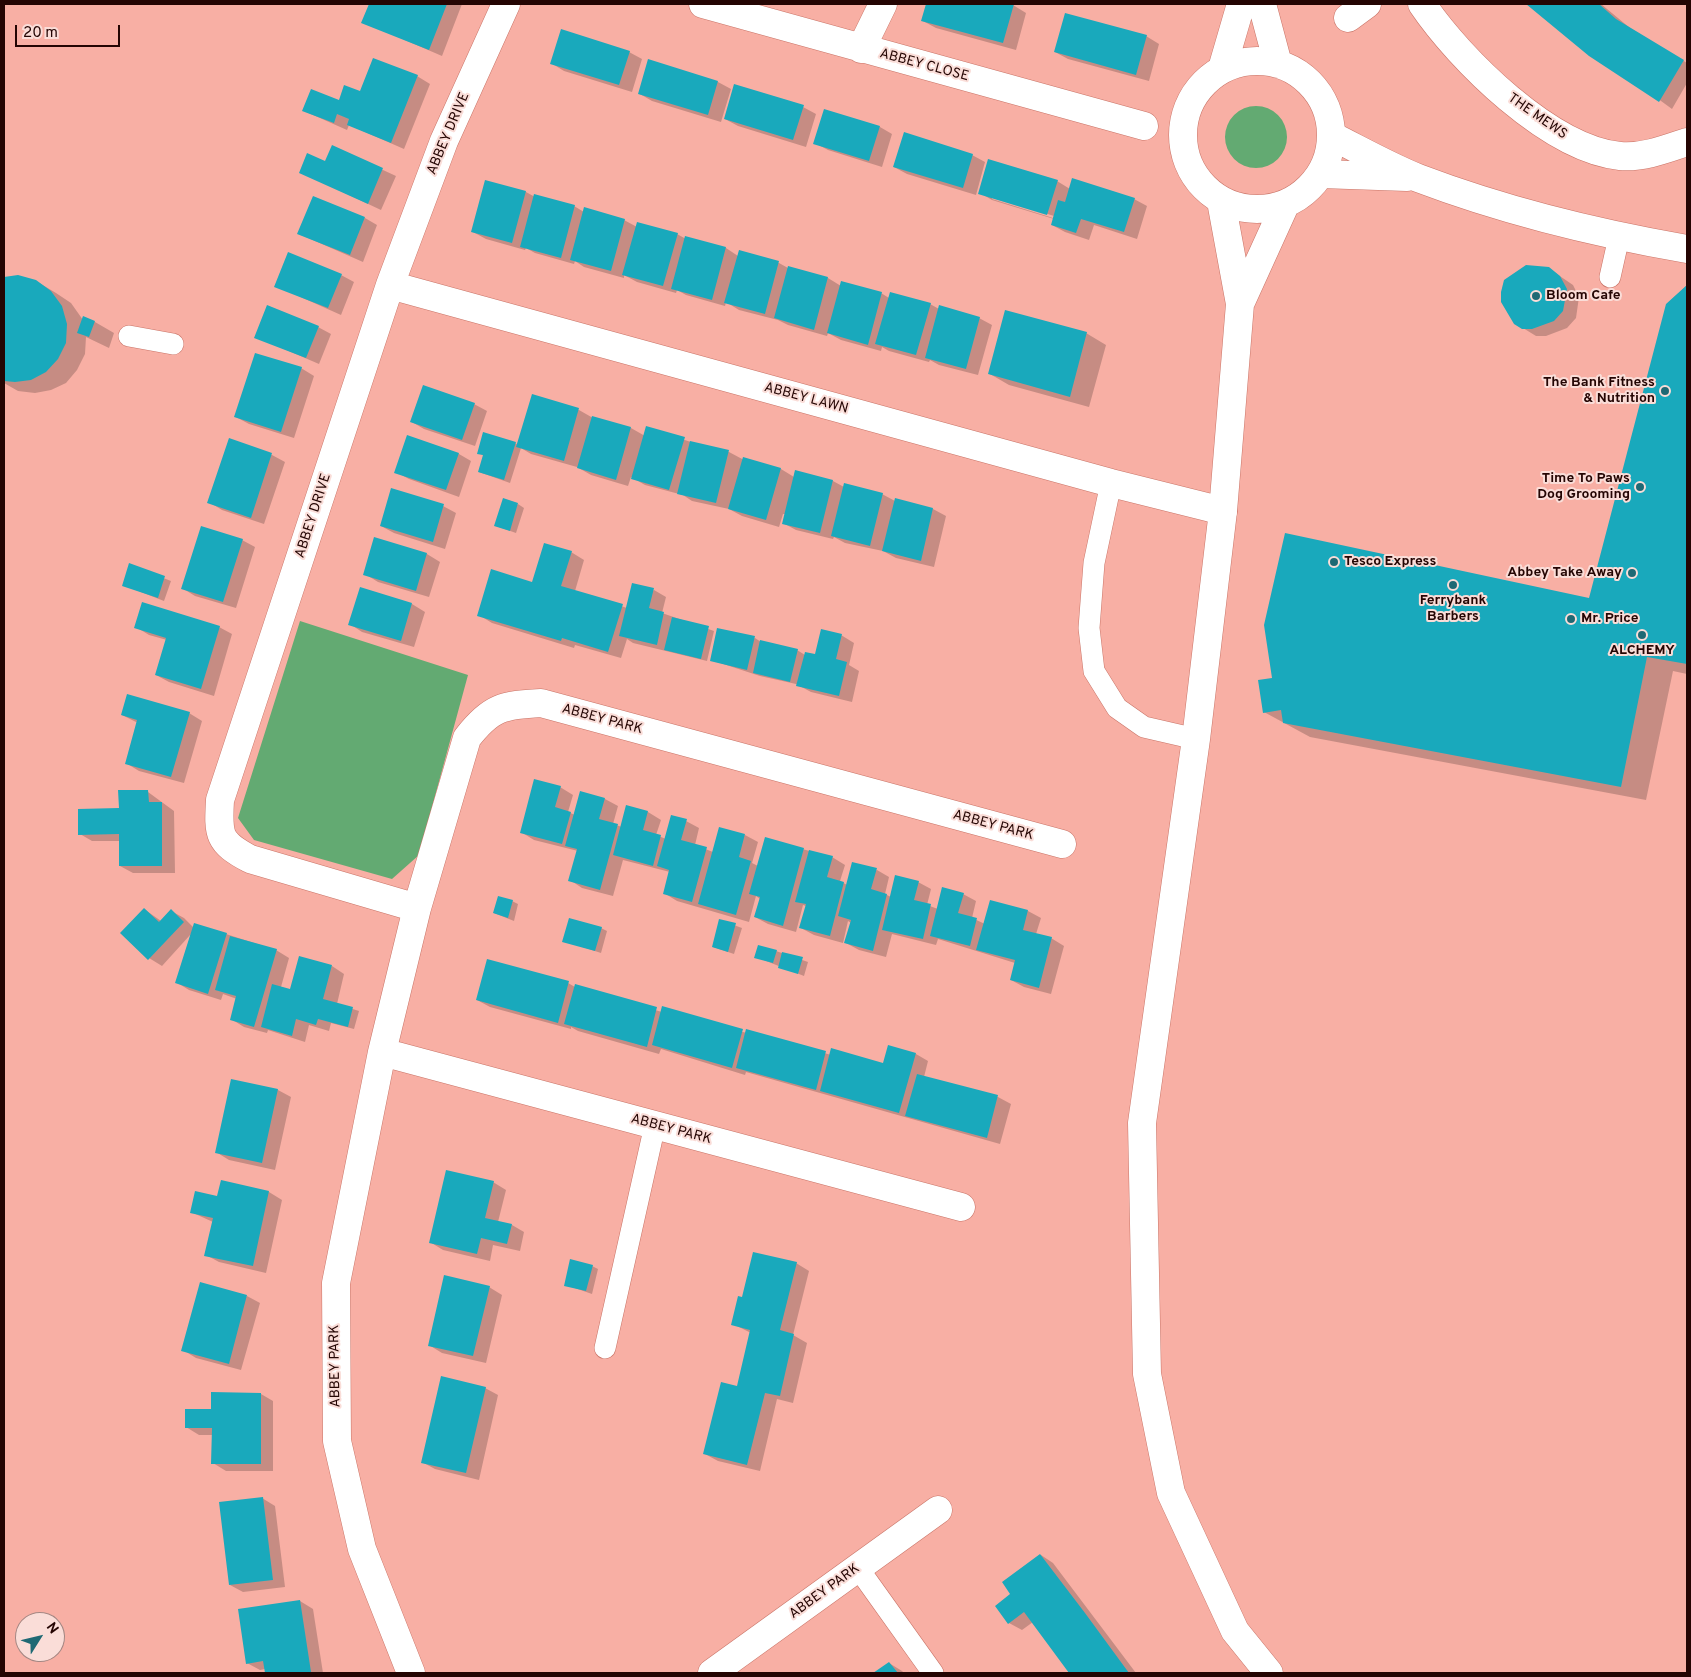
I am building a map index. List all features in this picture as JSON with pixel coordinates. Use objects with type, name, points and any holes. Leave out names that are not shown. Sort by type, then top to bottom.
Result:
[{"type":"street","name":"ABBEY DRIVE","points":[[417,908],[250,860],[230,848],[218,828],[220,800],[390,285],[444,141],[506,4]]},
{"type":"street","name":"ABBEY CLOSE","points":[[703,4],[1144,126]]},
{"type":"street","points":[[861,49],[883,4]]},
{"type":"street","points":[[1222,70],[1241,4]]},
{"type":"street","points":[[1262,4],[1278,64]]},
{"type":"street","name":"THE MEWS","points":[[1422,4],[1469,60],[1506,96],[1568,139],[1590,148],[1620,156],[1650,154],[1687,142]]},
{"type":"street","points":[[1259,60],[1278,64],[1300,74],[1317,91],[1328,112],[1332,136],[1329,156],[1321,174],[1305,193],[1285,205],[1263,210],[1242,208],[1221,201],[1203,187],[1190,168],[1184,146],[1183,124],[1195,95],[1203,83],[1222,70],[1240,62],[1259,60]]},
{"type":"street","points":[[1332,136],[1416,177],[1487,202],[1559,223],[1619,237],[1687,249]]},
{"type":"street","points":[[1321,174],[1416,177]]},
{"type":"street","points":[[1221,201],[1240,304],[1223,511],[1196,739],[1142,1123],[1147,1374],[1171,1493],[1235,1631],[1269,1673]]},
{"type":"street","points":[[1240,304],[1285,205]]},
{"type":"street","name":"ABBEY LAWN","points":[[390,285],[1111,483],[1223,511]]},
{"type":"street","name":"ABBEY PARK","points":[[411,1673],[362,1550],[337,1440],[336,1283],[382,1052],[417,908],[468,738],[483,718],[509,705],[541,703],[1062,844]]},
{"type":"street","name":"ABBEY PARK","points":[[382,1052],[960,1207]]},
{"type":"street","name":"ABBEY PARK","points":[[712,1673],[938,1510]]},
{"type":"lane","points":[[1610,277],[1619,237]]},
{"type":"lane","points":[[129,336],[173,344]]},
{"type":"lane","points":[[1111,483],[1094,563],[1089,628],[1094,671],[1117,708],[1144,726],[1196,739]]},
{"type":"lane","points":[[605,1348],[655,1125]]},
{"type":"lane","points":[[858,1568],[933,1673]]},
{"type":"green space","points":[[1250,106],[1262,106],[1278,115],[1285,125],[1287,137],[1285,149],[1278,159],[1262,168],[1250,168],[1239,163],[1230,154],[1225,143],[1225,131],[1230,120],[1239,111]]},
{"type":"green space","points":[[300,621],[468,675],[419,855],[392,879],[254,840],[238,818]]},
{"type":"building","points":[[369,4],[447,4],[429,50],[361,23]]},
{"type":"building","points":[[926,4],[1014,4],[1003,43],[921,21]]},
{"type":"building","points":[[1526,4],[1599,4],[1616,19],[1684,60],[1659,102],[1589,56]]},
{"type":"building","points":[[1065,13],[1147,35],[1136,75],[1054,52]]},
{"type":"building","points":[[561,29],[630,51],[619,85],[550,64]]},
{"type":"building","points":[[373,58],[418,75],[391,143],[347,125],[349,119],[337,114],[334,123],[302,111],[311,89],[339,100],[344,85],[360,91]]},
{"type":"building","points":[[648,59],[718,81],[708,115],[638,94]]},
{"type":"building","points":[[734,84],[804,105],[793,140],[724,119]]},
{"type":"building","points":[[824,109],[880,126],[869,161],[813,144]]},
{"type":"building","points":[[904,132],[973,154],[963,188],[893,167]]},
{"type":"building","points":[[332,145],[383,168],[368,204],[299,173],[307,153],[325,161]]},
{"type":"building","points":[[988,159],[1058,180],[1047,215],[978,194]]},
{"type":"building","points":[[1072,178],[1135,198],[1124,232],[1081,219],[1076,233],[1051,225],[1058,200],[1065,202]]},
{"type":"building","points":[[485,180],[526,191],[512,243],[471,232]]},
{"type":"building","points":[[534,194],[575,205],[561,258],[520,247]]},
{"type":"building","points":[[313,196],[365,217],[350,255],[297,234]]},
{"type":"building","points":[[584,207],[625,219],[611,271],[570,260]]},
{"type":"building","points":[[637,222],[678,233],[663,286],[622,275]]},
{"type":"building","points":[[685,236],[726,247],[712,300],[671,289]]},
{"type":"building","points":[[739,250],[779,261],[765,314],[724,303]]},
{"type":"building","points":[[288,252],[342,274],[328,308],[274,287]]},
{"type":"building","points":[[1526,265],[1549,267],[1560,276],[1567,289],[1563,311],[1554,321],[1532,329],[1522,329],[1514,324],[1501,302],[1504,280]]},
{"type":"building","points":[[788,266],[828,277],[814,330],[774,318]]},
{"type":"building","points":[[18,275],[36,280],[51,291],[62,306],[67,324],[66,343],[58,359],[46,372],[31,380],[15,382],[4,381],[4,277]]},
{"type":"building","points":[[841,281],[882,292],[868,345],[827,333]]},
{"type":"building","points":[[1687,285],[1687,664],[1647,657],[1621,787],[1283,723],[1281,710],[1263,713],[1258,680],[1272,678],[1264,625],[1285,533],[1589,598],[1666,304]]},
{"type":"building","points":[[890,292],[931,303],[916,355],[875,344]]},
{"type":"building","points":[[267,305],[319,326],[306,358],[254,338]]},
{"type":"building","points":[[939,305],[980,317],[966,369],[925,358]]},
{"type":"building","points":[[1005,310],[1087,332],[1070,397],[988,374]]},
{"type":"building","points":[[83,316],[95,321],[89,337],[77,333]]},
{"type":"building","points":[[255,353],[302,367],[281,432],[234,417]]},
{"type":"building","points":[[423,385],[475,403],[462,440],[410,422]]},
{"type":"building","points":[[532,394],[579,408],[564,461],[516,447]]},
{"type":"building","points":[[592,416],[631,427],[616,480],[577,468]]},
{"type":"building","points":[[646,426],[685,437],[669,490],[631,479]]},
{"type":"building","points":[[483,432],[516,442],[504,480],[478,472],[483,455],[477,454]]},
{"type":"building","points":[[407,435],[459,453],[446,490],[394,473]]},
{"type":"building","points":[[229,438],[272,453],[251,518],[207,503]]},
{"type":"building","points":[[690,441],[729,450],[716,503],[677,494]]},
{"type":"building","points":[[743,457],[781,468],[766,520],[728,509]]},
{"type":"building","points":[[795,470],[833,480],[820,533],[782,524]]},
{"type":"building","points":[[844,483],[883,493],[870,546],[831,536]]},
{"type":"building","points":[[391,488],[444,504],[433,542],[380,526]]},
{"type":"building","points":[[503,498],[518,503],[510,531],[494,526]]},
{"type":"building","points":[[895,498],[933,508],[921,561],[882,551]]},
{"type":"building","points":[[201,526],[243,539],[223,602],[181,589]]},
{"type":"building","points":[[374,537],[427,553],[416,591],[363,575]]},
{"type":"building","points":[[544,543],[572,551],[561,586],[623,604],[608,652],[562,638],[561,641],[477,616],[491,569],[532,582]]},
{"type":"building","points":[[129,563],[165,576],[158,598],[122,586]]},
{"type":"building","points":[[632,583],[654,588],[649,608],[664,612],[657,645],[619,636]]},
{"type":"building","points":[[360,587],[412,603],[401,641],[348,625]]},
{"type":"building","points":[[142,602],[220,626],[201,689],[155,675],[166,638],[134,628]]},
{"type":"building","points":[[672,617],[709,626],[701,659],[664,650]]},
{"type":"building","points":[[717,628],[755,636],[747,670],[710,661]]},
{"type":"building","points":[[821,629],[842,634],[836,659],[847,662],[839,696],[796,686],[805,652],[815,654]]},
{"type":"building","points":[[760,640],[798,649],[790,682],[753,673]]},
{"type":"building","points":[[127,694],[190,712],[171,777],[125,764],[137,720],[121,715]]},
{"type":"building","points":[[534,779],[561,786],[555,807],[571,812],[562,844],[520,833]]},
{"type":"building","points":[[118,790],[148,790],[149,802],[162,802],[162,866],[119,866],[119,834],[78,835],[78,809],[119,808]]},
{"type":"building","points":[[580,791],[605,798],[599,819],[618,824],[600,890],[568,881],[577,849],[565,846]]},
{"type":"building","points":[[626,805],[648,811],[643,830],[661,835],[653,866],[613,855]]},
{"type":"building","points":[[671,815],[687,819],[681,840],[707,847],[692,902],[663,894],[669,870],[657,866]]},
{"type":"building","points":[[719,827],[745,834],[739,857],[751,861],[736,915],[698,904]]},
{"type":"building","points":[[765,837],[804,848],[783,926],[754,917],[760,897],[749,894]]},
{"type":"building","points":[[809,850],[833,856],[827,877],[844,882],[830,936],[799,928],[806,904],[795,902]]},
{"type":"building","points":[[852,862],[877,868],[871,889],[887,894],[873,951],[844,943],[851,920],[838,916]]},
{"type":"building","points":[[895,875],[919,881],[914,900],[931,904],[923,939],[882,930]]},
{"type":"building","points":[[942,887],[964,893],[958,913],[977,918],[970,946],[930,936]]},
{"type":"building","points":[[498,896],[513,900],[508,918],[493,913]]},
{"type":"building","points":[[990,900],[1028,910],[1023,930],[1052,937],[1039,988],[1010,980],[1015,960],[976,950]]},
{"type":"building","points":[[144,908],[159,922],[171,909],[184,922],[148,960],[120,933]]},
{"type":"building","points":[[569,918],[602,927],[595,951],[562,942]]},
{"type":"building","points":[[719,919],[736,923],[728,952],[712,947]]},
{"type":"building","points":[[194,923],[227,933],[208,994],[175,983]]},
{"type":"building","points":[[230,936],[277,949],[254,1027],[230,1020],[236,996],[215,990]]},
{"type":"building","points":[[758,945],[777,950],[773,963],[754,958]]},
{"type":"building","points":[[782,952],[803,957],[798,974],[778,968]]},
{"type":"building","points":[[299,956],[332,965],[323,999],[353,1007],[348,1027],[318,1019],[316,1025],[296,1019],[292,1036],[261,1027],[272,984],[290,989]]},
{"type":"building","points":[[487,959],[569,981],[558,1023],[476,1000]]},
{"type":"building","points":[[575,984],[657,1007],[647,1047],[564,1024]]},
{"type":"building","points":[[662,1006],[743,1029],[732,1068],[652,1045]]},
{"type":"building","points":[[746,1029],[826,1051],[816,1090],[736,1068]]},
{"type":"building","points":[[888,1045],[916,1053],[899,1113],[820,1091],[831,1048],[883,1063]]},
{"type":"building","points":[[917,1074],[998,1095],[987,1138],[905,1116]]},
{"type":"building","points":[[231,1079],[278,1089],[262,1163],[215,1153]]},
{"type":"building","points":[[446,1170],[494,1181],[485,1218],[512,1224],[507,1244],[481,1238],[477,1254],[429,1243]]},
{"type":"building","points":[[221,1180],[269,1191],[253,1266],[204,1256],[213,1218],[190,1213],[195,1191],[217,1196]]},
{"type":"building","points":[[753,1252],[797,1262],[780,1330],[794,1334],[780,1396],[765,1393],[747,1465],[703,1454],[721,1382],[737,1386],[750,1330],[731,1325],[738,1296],[742,1297]]},
{"type":"building","points":[[570,1259],[593,1265],[586,1291],[564,1286]]},
{"type":"building","points":[[444,1275],[490,1286],[473,1356],[428,1346]]},
{"type":"building","points":[[200,1282],[247,1295],[229,1364],[181,1351]]},
{"type":"building","points":[[441,1376],[486,1387],[466,1473],[421,1463]]},
{"type":"building","points":[[211,1392],[261,1393],[261,1464],[211,1464],[212,1428],[185,1428],[185,1409],[211,1409]]},
{"type":"building","points":[[263,1497],[273,1580],[229,1585],[219,1502]]},
{"type":"building","points":[[1040,1554],[1129,1673],[1069,1673],[1024,1612],[1008,1624],[995,1606],[1010,1594],[1002,1582]]},
{"type":"building","points":[[300,1600],[311,1672],[265,1673],[263,1661],[246,1664],[238,1609]]},
{"type":"building","points":[[889,1662],[898,1673],[873,1673]]},
{"type":"place","name":"Bloom Cafe","points":[[1536,296]]},
{"type":"place","name":"The Bank Fitness & Nutrition","points":[[1665,391]]},
{"type":"place","name":"Time To Paws Dog Grooming","points":[[1640,487]]},
{"type":"place","name":"Tesco Express","points":[[1334,562]]},
{"type":"place","name":"Abbey Take Away","points":[[1632,573]]},
{"type":"place","name":"Ferrybank Barbers","points":[[1453,585]]},
{"type":"place","name":"Mr. Price","points":[[1571,619]]},
{"type":"place","name":"ALCHEMY","points":[[1642,635]]}]
